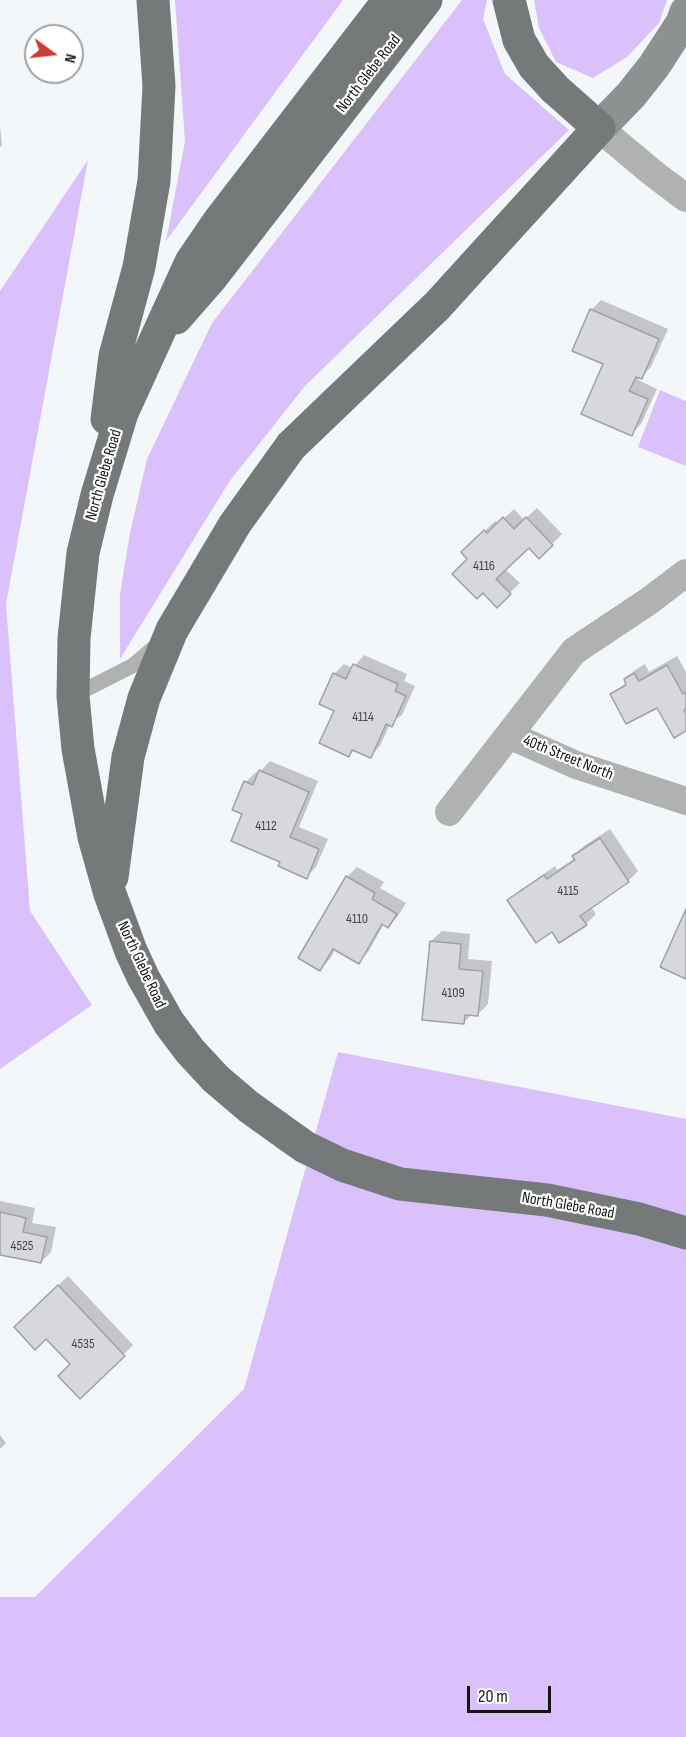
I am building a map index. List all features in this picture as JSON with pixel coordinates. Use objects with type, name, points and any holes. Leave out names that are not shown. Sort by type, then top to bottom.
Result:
[{"type":"main road","points":[[97,495],[115,356],[139,267],[154,181],[159,86],[153,0]]},
{"type":"main road","name":"North Glebe Road","points":[[389,0],[191,262],[122,413],[97,495],[79,582],[74,638],[73,696],[84,789],[94,837],[110,894],[131,951],[143,978],[178,1035],[204,1066],[233,1094],[305,1147],[342,1165],[400,1184],[547,1200],[629,1217],[686,1233]]},
{"type":"main road","name":"North Glebe Road","points":[[153,344],[211,279],[426,0]]},
{"type":"main road","points":[[508,0],[519,40],[534,66],[555,89],[599,128]]},
{"type":"main road","points":[[110,894],[128,757],[144,698],[172,630],[235,524],[291,446],[437,306],[631,95],[678,30],[686,12]]},
{"type":"street","points":[[599,128],[686,198]]},
{"type":"street","name":"40th Street North","points":[[686,573],[649,601],[574,651],[509,735],[576,765],[686,801]]},
{"type":"street","points":[[449,812],[509,735]]},
{"type":"lane","points":[[73,696],[132,666],[151,652],[172,630]]},
{"type":"shaded area","points":[[175,0],[343,0],[166,241],[185,141]]},
{"type":"shaded area","points":[[462,0],[487,0],[483,19],[505,74],[569,130],[305,386],[229,482],[120,659],[120,594],[130,533],[147,459],[212,323]]},
{"type":"shaded area","points":[[534,0],[667,0],[659,23],[627,57],[593,78],[556,62],[539,28]]},
{"type":"shaded area","points":[[88,160],[6,604],[30,911],[92,1005],[0,1069],[0,291]]},
{"type":"shaded area","points":[[660,390],[686,401],[686,466],[638,447]]},
{"type":"shaded area","points":[[338,1052],[686,1119],[686,1737],[0,1737],[0,1597],[35,1597],[244,1389]]},
{"type":"building","points":[[590,309],[659,339],[642,379],[636,377],[629,391],[648,399],[632,436],[581,414],[603,364],[572,351]]},
{"type":"building","points":[[503,517],[514,529],[526,517],[553,545],[539,559],[529,548],[496,579],[511,594],[497,608],[483,593],[477,599],[452,574],[467,559],[461,552],[484,530],[487,533]]},
{"type":"building","points":[[353,664],[398,684],[395,691],[406,696],[392,727],[386,724],[371,758],[352,750],[349,757],[319,743],[334,711],[319,704],[333,673],[346,679]]},
{"type":"building","points":[[667,665],[683,694],[686,692],[686,709],[684,710],[686,731],[674,738],[657,708],[626,724],[610,694],[626,685],[624,679],[634,673],[639,681]]},
{"type":"building","points":[[259,770],[309,792],[290,837],[319,849],[307,879],[278,866],[280,862],[231,841],[242,814],[232,810],[244,781],[253,785]]},
{"type":"building","points":[[600,838],[629,882],[580,916],[587,925],[559,943],[552,932],[536,943],[507,900],[544,875],[547,879],[575,860],[572,856]]},
{"type":"building","points":[[346,876],[375,893],[372,899],[397,914],[388,928],[382,924],[359,964],[333,949],[320,971],[298,958]]},
{"type":"building","points":[[686,909],[686,979],[660,967]]},
{"type":"building","points":[[430,941],[461,944],[459,969],[483,971],[478,1016],[465,1015],[464,1024],[422,1020]]},
{"type":"building","points":[[0,1212],[26,1218],[23,1232],[47,1237],[41,1263],[0,1255]]},
{"type":"building","points":[[58,1285],[125,1356],[80,1399],[58,1376],[70,1364],[46,1339],[35,1350],[14,1327]]}]
